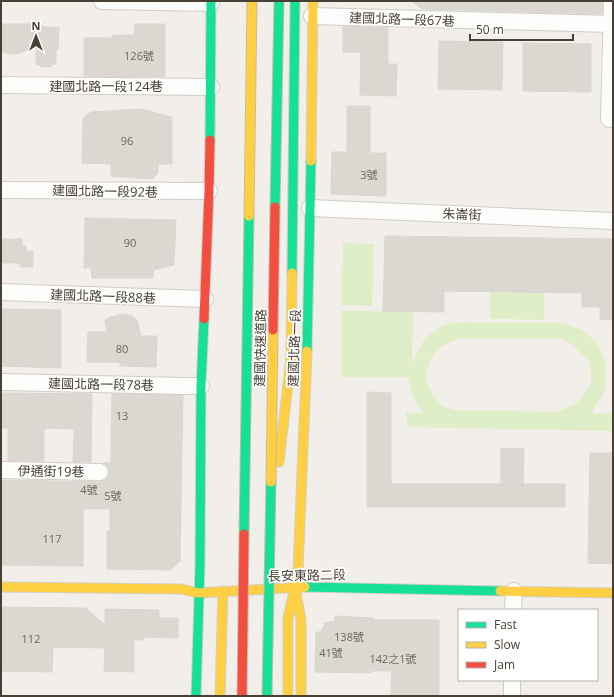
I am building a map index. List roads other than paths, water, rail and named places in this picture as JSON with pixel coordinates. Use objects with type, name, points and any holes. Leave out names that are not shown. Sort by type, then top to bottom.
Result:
[{"type":"main road","name":"建國快速道路","points":[[242,696],[252,1]]},
{"type":"main road","name":"建國快速道路","points":[[267,696],[279,1]]},
{"type":"main road","points":[[269,552],[291,358],[295,1]]},
{"type":"main road","points":[[196,696],[201,386],[209,191],[211,2]]},
{"type":"main road","name":"建國北路一段","points":[[298,598],[295,587],[298,563],[308,328],[312,8]]},
{"type":"main road","name":"長安東路二段","points":[[1,587],[181,590],[198,593],[295,587],[514,602],[613,593]]},
{"type":"main road","points":[[220,696],[223,591]]},
{"type":"main road","points":[[288,696],[288,618],[298,598]]},
{"type":"main road","points":[[298,598],[301,620],[301,696]]},
{"type":"street","points":[[102,1],[211,2]]},
{"type":"street","points":[[609,119],[612,1]]},
{"type":"street","name":"建國北路一段67巷","points":[[312,8],[612,24]]},
{"type":"street","name":"建國北路一段124巷","points":[[1,85],[211,87]]},
{"type":"street","name":"建國北路一段92巷","points":[[1,190],[209,191]]},
{"type":"street","name":"朱崙街","points":[[310,208],[613,221]]},
{"type":"street","name":"建國北路一段88巷","points":[[1,292],[205,299]]},
{"type":"street","name":"建國北路一段78巷","points":[[1,382],[201,386]]},
{"type":"street","name":"伊通街19巷","points":[[1,470],[100,472]]},
{"type":"street","points":[[512,681],[512,696]]}]
